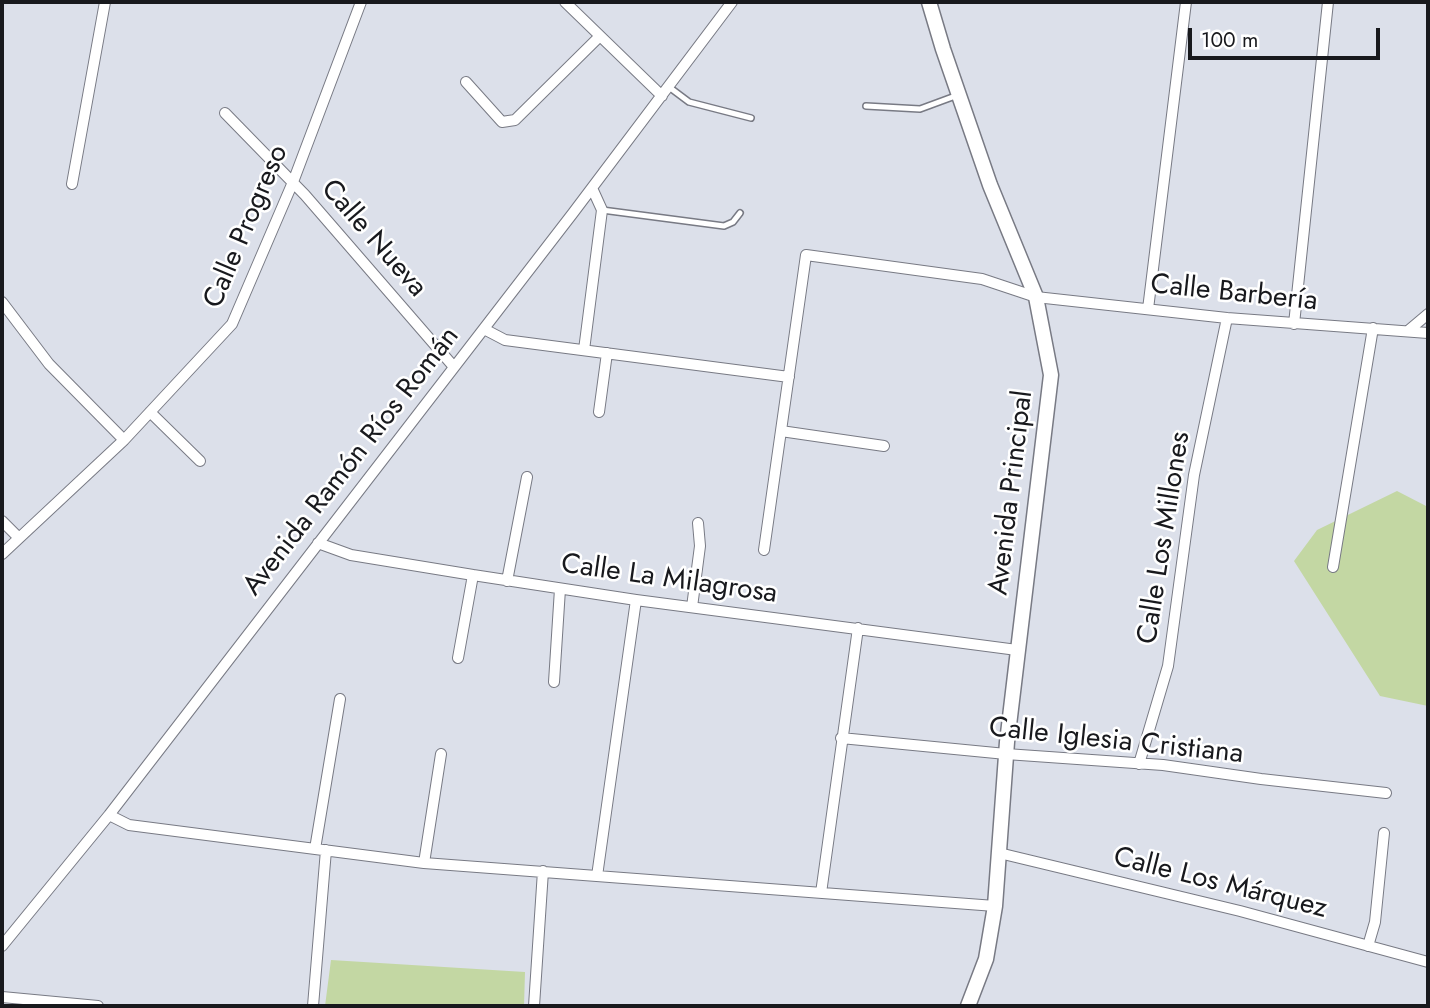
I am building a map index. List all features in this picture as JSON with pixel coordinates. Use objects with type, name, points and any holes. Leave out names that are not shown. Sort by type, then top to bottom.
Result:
[{"type":"street","points":[[72,184],[105,2]]},
{"type":"street","points":[[565,2],[599,37],[666,92]]},
{"type":"street","name":"Avenida Ramón Ríos Román","points":[[2,946],[109,815],[484,330],[732,2]]},
{"type":"street","name":"Avenida Principal","points":[[929,2],[990,185],[1036,297],[1051,375],[1006,754],[995,906],[986,959],[968,1006]]},
{"type":"street","points":[[1149,309],[1186,2]]},
{"type":"street","points":[[1294,324],[1328,2]]},
{"type":"street","name":"Calle Progreso","points":[[2,554],[124,440],[232,324],[293,182],[360,3]]},
{"type":"street","points":[[466,82],[502,122],[515,120],[599,37]]},
{"type":"street","name":"Calle Nueva","points":[[225,113],[293,182],[454,367]]},
{"type":"street","points":[[584,350],[602,210],[592,188]]},
{"type":"street","name":"Calle Barbería","points":[[789,377],[806,255],[982,279],[1036,297],[1227,318],[1428,333]]},
{"type":"street","points":[[2,302],[49,364],[124,440]]},
{"type":"street","points":[[1409,330],[1428,314]]},
{"type":"street","name":"Calle Los Millones","points":[[1139,764],[1168,666],[1194,475],[1227,318]]},
{"type":"street","points":[[1333,567],[1373,328]]},
{"type":"street","points":[[484,330],[505,340],[789,377],[764,550]]},
{"type":"street","points":[[598,412],[607,353]]},
{"type":"street","points":[[150,412],[200,461]]},
{"type":"street","points":[[781,431],[884,446]]},
{"type":"street","points":[[507,581],[527,477]]},
{"type":"street","points":[[2,521],[19,538]]},
{"type":"street","points":[[691,607],[701,546],[698,523]]},
{"type":"street","name":"Calle La Milagrosa","points":[[318,543],[351,555],[507,581],[1017,650]]},
{"type":"street","points":[[458,658],[473,575]]},
{"type":"street","points":[[554,682],[560,589]]},
{"type":"street","points":[[597,876],[636,600]]},
{"type":"street","points":[[821,893],[858,628]]},
{"type":"street","points":[[313,1006],[321,849],[340,699]]},
{"type":"street","name":"Calle Iglesia Cristiana","points":[[841,738],[1139,764],[1386,793]]},
{"type":"street","points":[[424,863],[440,754]]},
{"type":"street","points":[[109,815],[129,825],[424,863],[995,906]]},
{"type":"street","points":[[1368,946],[1375,922],[1384,832]]},
{"type":"street","name":"Calle Los Márquez","points":[[999,853],[1240,911],[1428,962]]},
{"type":"street","points":[[534,1006],[543,871]]},
{"type":"street","points":[[2,997],[98,1006]]},
{"type":"lane","points":[[666,92],[689,102],[751,118]]},
{"type":"lane","points":[[866,106],[920,109],[958,95]]},
{"type":"lane","points":[[602,210],[724,226],[733,222],[740,213]]},
{"type":"green space","points":[[1397,491],[1428,507],[1428,706],[1380,696],[1294,561],[1317,530]]},
{"type":"green space","points":[[331,960],[525,972],[524,1006],[325,1006]]}]
